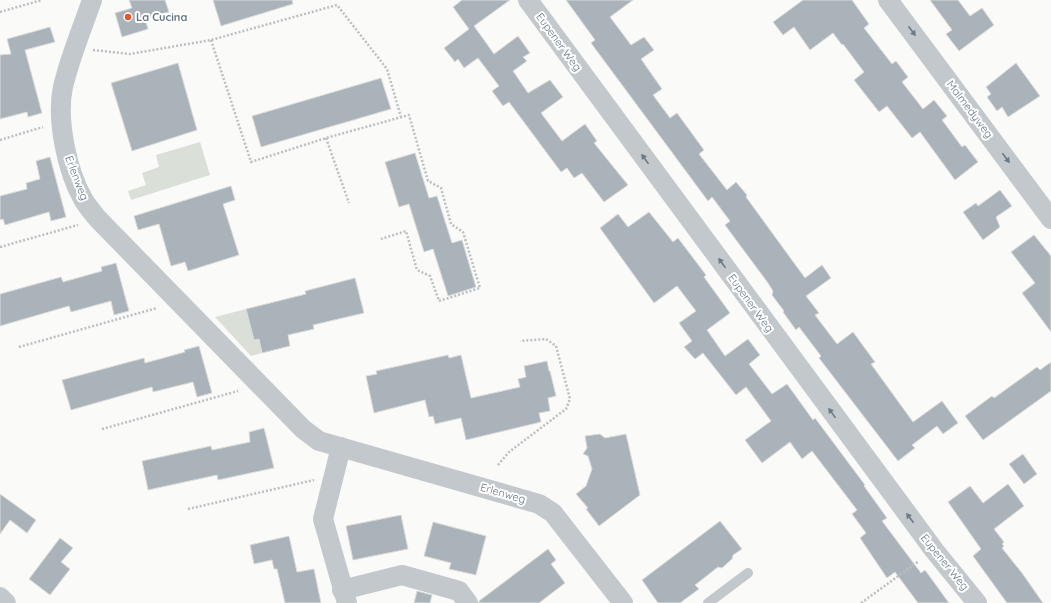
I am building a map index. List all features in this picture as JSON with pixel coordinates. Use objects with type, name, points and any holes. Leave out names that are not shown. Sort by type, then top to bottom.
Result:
[{"type":"street","name":"Erlenweg","points":[[92,0],[74,48],[63,88],[61,122],[69,164],[83,199],[98,219],[177,302],[303,429],[319,441],[539,504],[552,513],[623,603]]},
{"type":"street","name":"Eupener Weg","points":[[528,0],[934,550],[977,603]]},
{"type":"street","name":"Malmedyweg","points":[[888,0],[1051,219]]},
{"type":"street","points":[[341,447],[323,519],[344,597],[402,575],[459,591],[468,603]]},
{"type":"street","points":[[0,597],[6,603]]},
{"type":"lane","points":[[708,603],[748,573]]},
{"type":"path","points":[[0,12],[42,0]]},
{"type":"path","points":[[74,48],[130,54],[210,40],[338,5],[387,69],[402,117]]},
{"type":"path","points":[[210,40],[251,162],[326,138],[409,115],[428,181],[441,188],[451,224],[463,232],[480,288],[439,301],[430,276],[417,270],[406,232],[381,239]]},
{"type":"path","points":[[0,140],[61,122]]},
{"type":"path","points":[[326,138],[349,203]]},
{"type":"path","points":[[0,247],[98,219]]},
{"type":"path","points":[[19,347],[177,302]]},
{"type":"path","points":[[498,465],[509,452],[566,409],[570,399],[556,346],[546,339],[520,340]]},
{"type":"path","points":[[102,429],[260,385]]},
{"type":"path","points":[[188,509],[334,475]]},
{"type":"path","points":[[861,603],[934,550]]},
{"type":"shaded area","points":[[200,142],[210,175],[131,200],[128,191],[146,185],[142,173],[159,167],[156,155]]},
{"type":"shaded area","points":[[246,309],[254,340],[259,339],[262,353],[251,356],[215,317]]},
{"type":"building","points":[[129,0],[165,0],[169,12],[145,19],[148,29],[122,37],[115,13],[132,8]]},
{"type":"building","points":[[213,0],[292,0],[293,4],[221,26]]},
{"type":"building","points":[[462,0],[510,0],[474,26],[494,54],[518,36],[530,53],[523,57],[527,61],[513,71],[528,93],[550,80],[563,97],[541,113],[562,141],[585,124],[597,141],[594,143],[628,185],[604,202],[582,173],[574,178],[567,168],[561,172],[509,102],[503,106],[492,91],[499,86],[478,58],[464,68],[458,59],[455,62],[444,48],[469,29],[453,7]]},
{"type":"building","points":[[566,0],[633,0],[610,17],[631,45],[644,37],[654,50],[641,59],[662,89],[653,95],[670,118],[677,113],[704,150],[699,154],[727,190],[736,182],[747,195],[746,197],[805,278],[822,265],[831,278],[806,296],[819,313],[815,315],[837,344],[853,332],[875,362],[871,364],[913,422],[942,401],[958,423],[943,434],[937,426],[912,445],[915,448],[898,461],[819,358],[821,356],[799,327],[796,330],[783,312],[784,311],[772,295],[773,291],[768,283],[725,225],[730,221],[712,197],[708,201],[591,43],[595,40]]},
{"type":"building","points":[[803,0],[852,0],[869,24],[864,28],[892,64],[896,61],[908,77],[902,82],[923,109],[934,100],[947,116],[942,120],[962,147],[965,145],[978,162],[955,180],[920,132],[912,138],[887,106],[879,112],[854,80],[864,72],[833,33],[810,50],[794,27],[783,35],[773,22]]},
{"type":"building","points":[[930,0],[958,0],[970,16],[982,8],[994,25],[959,51],[946,34],[952,30]]},
{"type":"building","points":[[50,27],[55,42],[25,50],[42,113],[28,117],[27,112],[0,119],[0,55],[11,54],[7,39]]},
{"type":"building","points":[[178,63],[197,130],[132,151],[111,83]]},
{"type":"building","points":[[1016,63],[1040,96],[1008,117],[1002,107],[997,111],[987,97],[991,94],[986,87]]},
{"type":"building","points":[[381,78],[391,109],[261,147],[252,116]]},
{"type":"building","points":[[415,153],[429,198],[437,196],[452,243],[462,240],[476,287],[448,296],[433,249],[424,252],[409,204],[399,207],[385,162]]},
{"type":"building","points":[[50,157],[66,217],[51,221],[49,212],[5,225],[3,219],[0,220],[0,196],[27,189],[26,183],[40,179],[36,161]]},
{"type":"building","points":[[231,186],[235,200],[223,204],[239,255],[188,271],[185,262],[171,266],[159,224],[138,230],[134,216]]},
{"type":"building","points":[[1000,190],[1012,206],[996,217],[1000,227],[983,240],[963,212],[976,203],[978,206]]},
{"type":"building","points":[[649,212],[673,242],[678,238],[706,275],[704,277],[730,313],[707,330],[725,356],[748,339],[760,355],[749,364],[772,394],[787,384],[813,420],[815,418],[865,485],[864,486],[887,518],[882,521],[921,573],[925,570],[949,603],[918,603],[895,572],[887,578],[860,538],[866,533],[852,514],[857,510],[812,451],[802,459],[790,442],[762,463],[745,440],[771,421],[746,387],[736,395],[703,353],[695,359],[684,347],[692,341],[679,323],[696,311],[677,286],[654,303],[600,228],[618,214],[628,227]]},
{"type":"building","points":[[1034,235],[1051,256],[1051,332],[1022,293],[1035,283],[1011,252]]},
{"type":"building","points":[[116,263],[129,311],[114,315],[111,301],[71,312],[69,306],[0,326],[0,294],[61,277],[63,282],[102,271],[101,267]]},
{"type":"building","points":[[355,278],[364,313],[313,325],[314,329],[288,335],[290,346],[262,353],[259,339],[254,340],[246,309],[306,294],[305,291]]},
{"type":"building","points":[[199,346],[212,393],[197,397],[193,382],[153,392],[152,387],[71,410],[62,380],[144,358],[145,363],[185,352],[184,350]]},
{"type":"building","points":[[448,355],[449,358],[461,355],[471,398],[520,387],[518,379],[526,377],[524,366],[547,361],[556,396],[548,398],[550,411],[539,413],[541,422],[466,440],[461,418],[435,424],[433,416],[429,417],[425,400],[374,413],[366,376],[377,374],[376,371]]},
{"type":"building","points":[[1051,362],[1051,391],[983,440],[965,416],[992,396],[994,398],[1037,367],[1040,370]]},
{"type":"building","points":[[264,428],[274,468],[218,480],[217,475],[148,490],[142,461],[211,446],[212,450],[250,442],[249,432]]},
{"type":"building","points":[[600,434],[605,438],[626,434],[640,495],[599,526],[586,509],[588,508],[576,494],[586,486],[592,469],[588,456],[583,454],[587,448],[585,436]]},
{"type":"building","points":[[1023,454],[1037,474],[1024,484],[1009,464]]},
{"type":"building","points":[[1008,484],[1024,506],[994,529],[1004,542],[1002,544],[1004,546],[1002,548],[1043,603],[1007,603],[973,556],[981,549],[948,502],[970,486],[983,503]]},
{"type":"building","points":[[0,494],[36,520],[27,533],[10,520],[0,534]]},
{"type":"building","points":[[401,515],[408,549],[353,560],[346,526]]},
{"type":"building","points":[[720,521],[742,549],[733,555],[732,559],[722,568],[718,567],[695,585],[699,589],[680,603],[658,603],[642,580]]},
{"type":"building","points":[[433,522],[486,536],[476,575],[449,569],[451,563],[424,556]]},
{"type":"building","points":[[289,536],[297,572],[314,569],[321,603],[285,603],[277,569],[274,569],[272,560],[254,564],[250,545]]},
{"type":"building","points":[[60,538],[73,548],[61,562],[70,569],[50,595],[29,579]]},
{"type":"building","points":[[548,549],[556,560],[551,564],[565,583],[539,603],[479,603],[479,601]]},
{"type":"building","points":[[417,591],[432,595],[430,603],[414,603]]},
{"type":"place","name":"La Cucina","points":[[128,17]]}]
